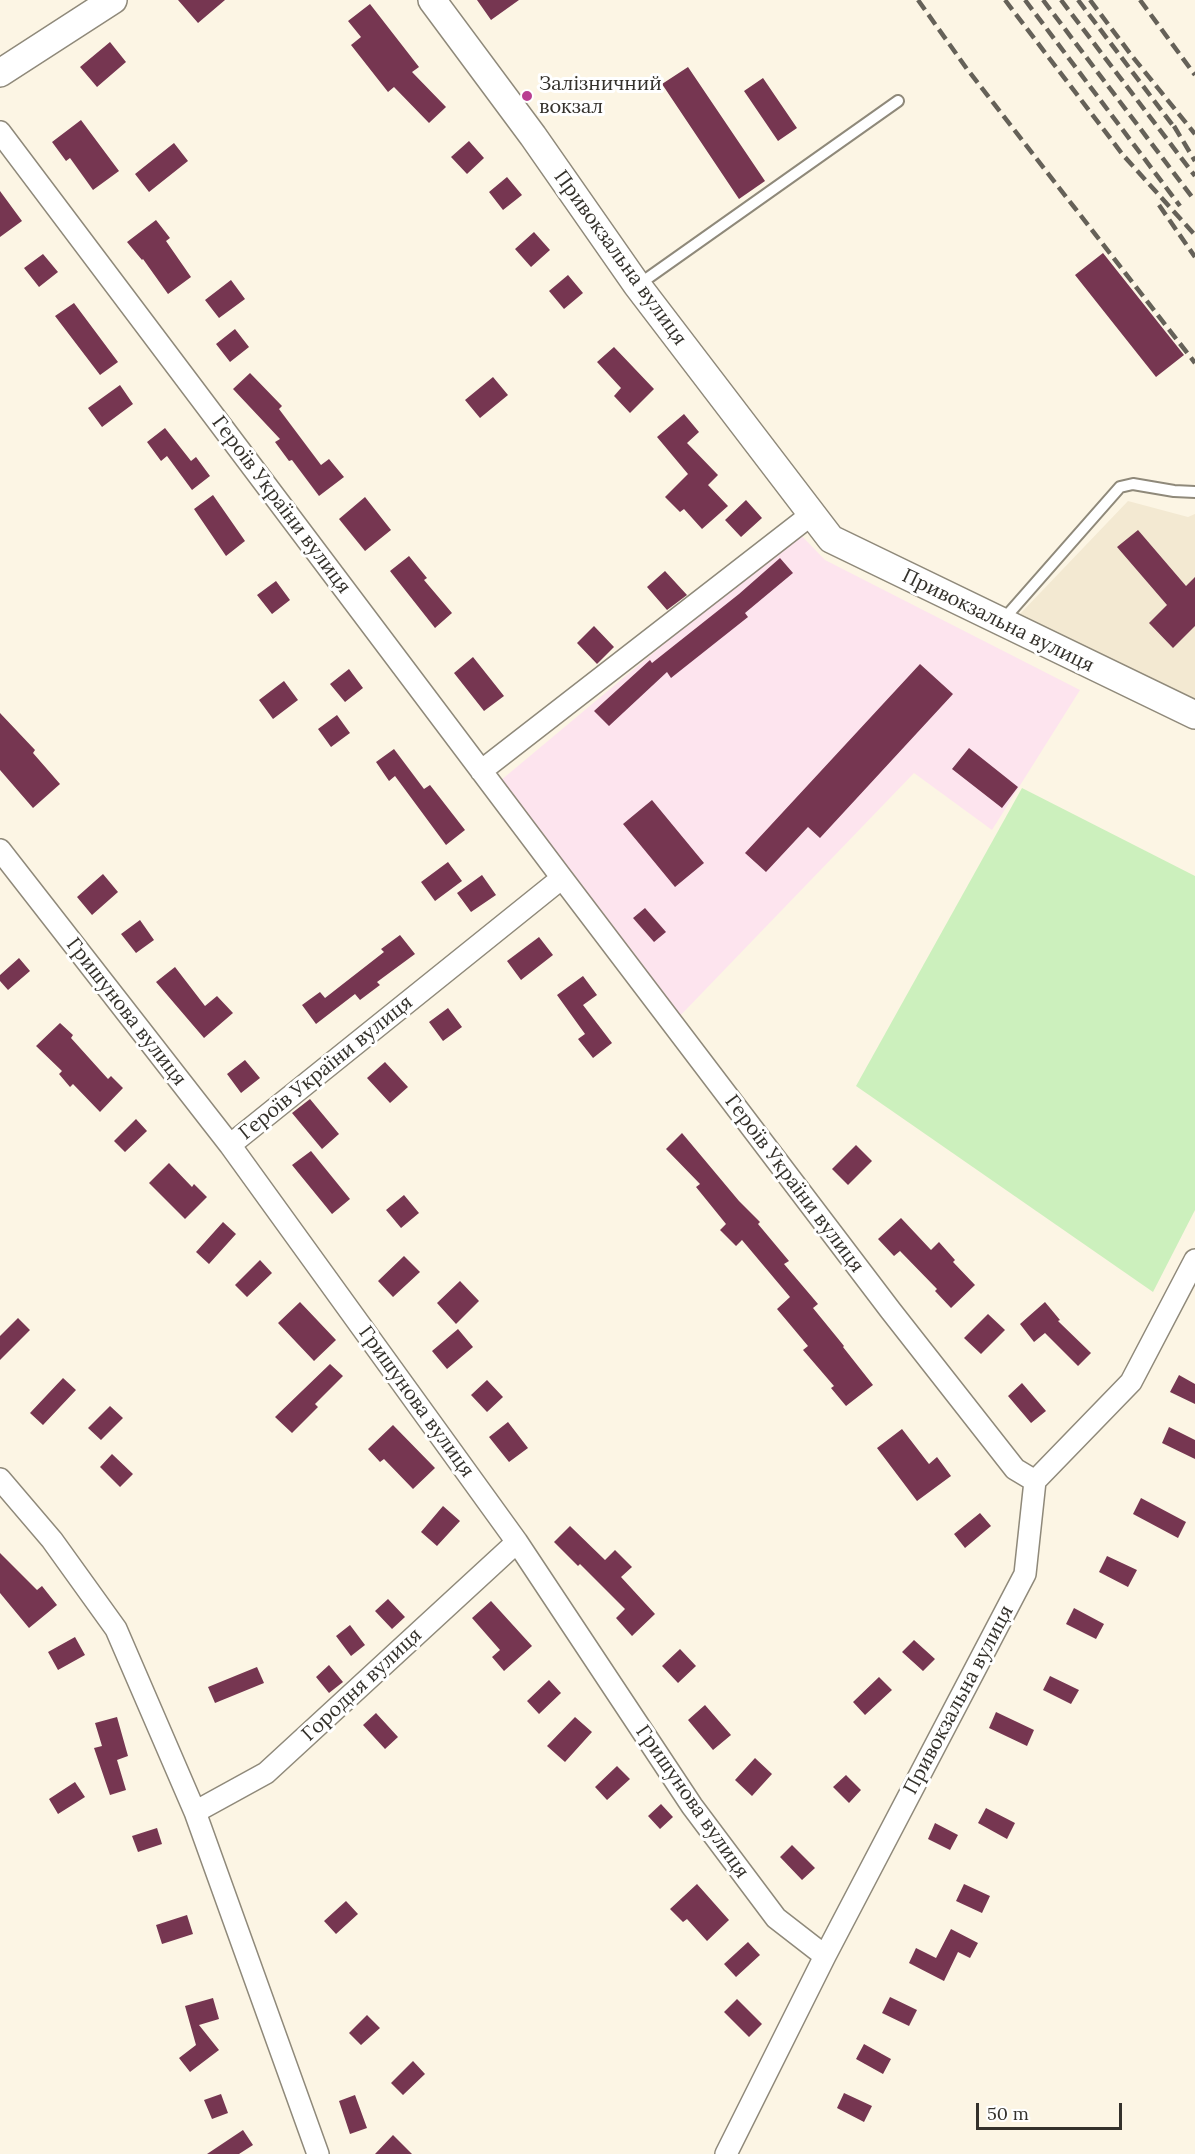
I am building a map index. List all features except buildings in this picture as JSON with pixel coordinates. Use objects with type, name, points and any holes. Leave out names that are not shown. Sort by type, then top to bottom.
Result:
[{"type":"street","points":[[0,73],[113,0]]},
{"type":"street","name":"Привокзальна вулиця","points":[[432,0],[533,136],[637,285],[831,539],[1195,715]]},
{"type":"street","name":"Героїв України вулиця","points":[[0,132],[891,1311],[1007,1460],[1015,1469],[1035,1481]]},
{"type":"street","points":[[481,771],[812,514]]},
{"type":"street","name":"Гришунова вулиця","points":[[0,850],[230,1145],[517,1542],[692,1806],[776,1918],[825,1956]]},
{"type":"street","name":"Героїв України вулиця","points":[[230,1145],[562,878]]},
{"type":"street","points":[[1035,1481],[1131,1382],[1195,1260]]},
{"type":"street","points":[[0,1479],[52,1540],[116,1629],[195,1812],[318,2154]]},
{"type":"street","name":"Привокзальна вулиця","points":[[726,2154],[825,1956],[1025,1574],[1035,1481]]},
{"type":"street","name":"Городня вулиця","points":[[195,1812],[266,1773],[517,1542]]},
{"type":"lane","points":[[637,285],[898,101]]},
{"type":"lane","points":[[1001,622],[1120,487],[1133,484],[1195,492]]},
{"type":"shaded area","points":[[1128,501],[1188,517],[1195,514],[1195,700],[1018,616]]},
{"type":"shaded area","points":[[798,532],[825,560],[1080,690],[992,830],[914,773],[676,1020],[500,781]]},
{"type":"green space","points":[[1022,788],[1195,876],[1195,1210],[1153,1292],[856,1086]]},
{"type":"railway","points":[[918,0],[967,69],[1195,363]]},
{"type":"railway","points":[[1005,0],[1123,155],[1195,235]]},
{"type":"railway","points":[[1025,0],[1180,206]]},
{"type":"railway","points":[[1043,0],[1195,201]]},
{"type":"railway","points":[[1061,0],[1195,176]]},
{"type":"railway","points":[[1078,0],[1177,131]]},
{"type":"railway","points":[[1090,0],[1195,134]]},
{"type":"railway","points":[[1140,0],[1195,75]]},
{"type":"railway","points":[[1174,126],[1195,161]]},
{"type":"railway","points":[[1159,205],[1195,257]]},
{"type":"place","name":"Залізничний вокзал","points":[[527,96]]}]
